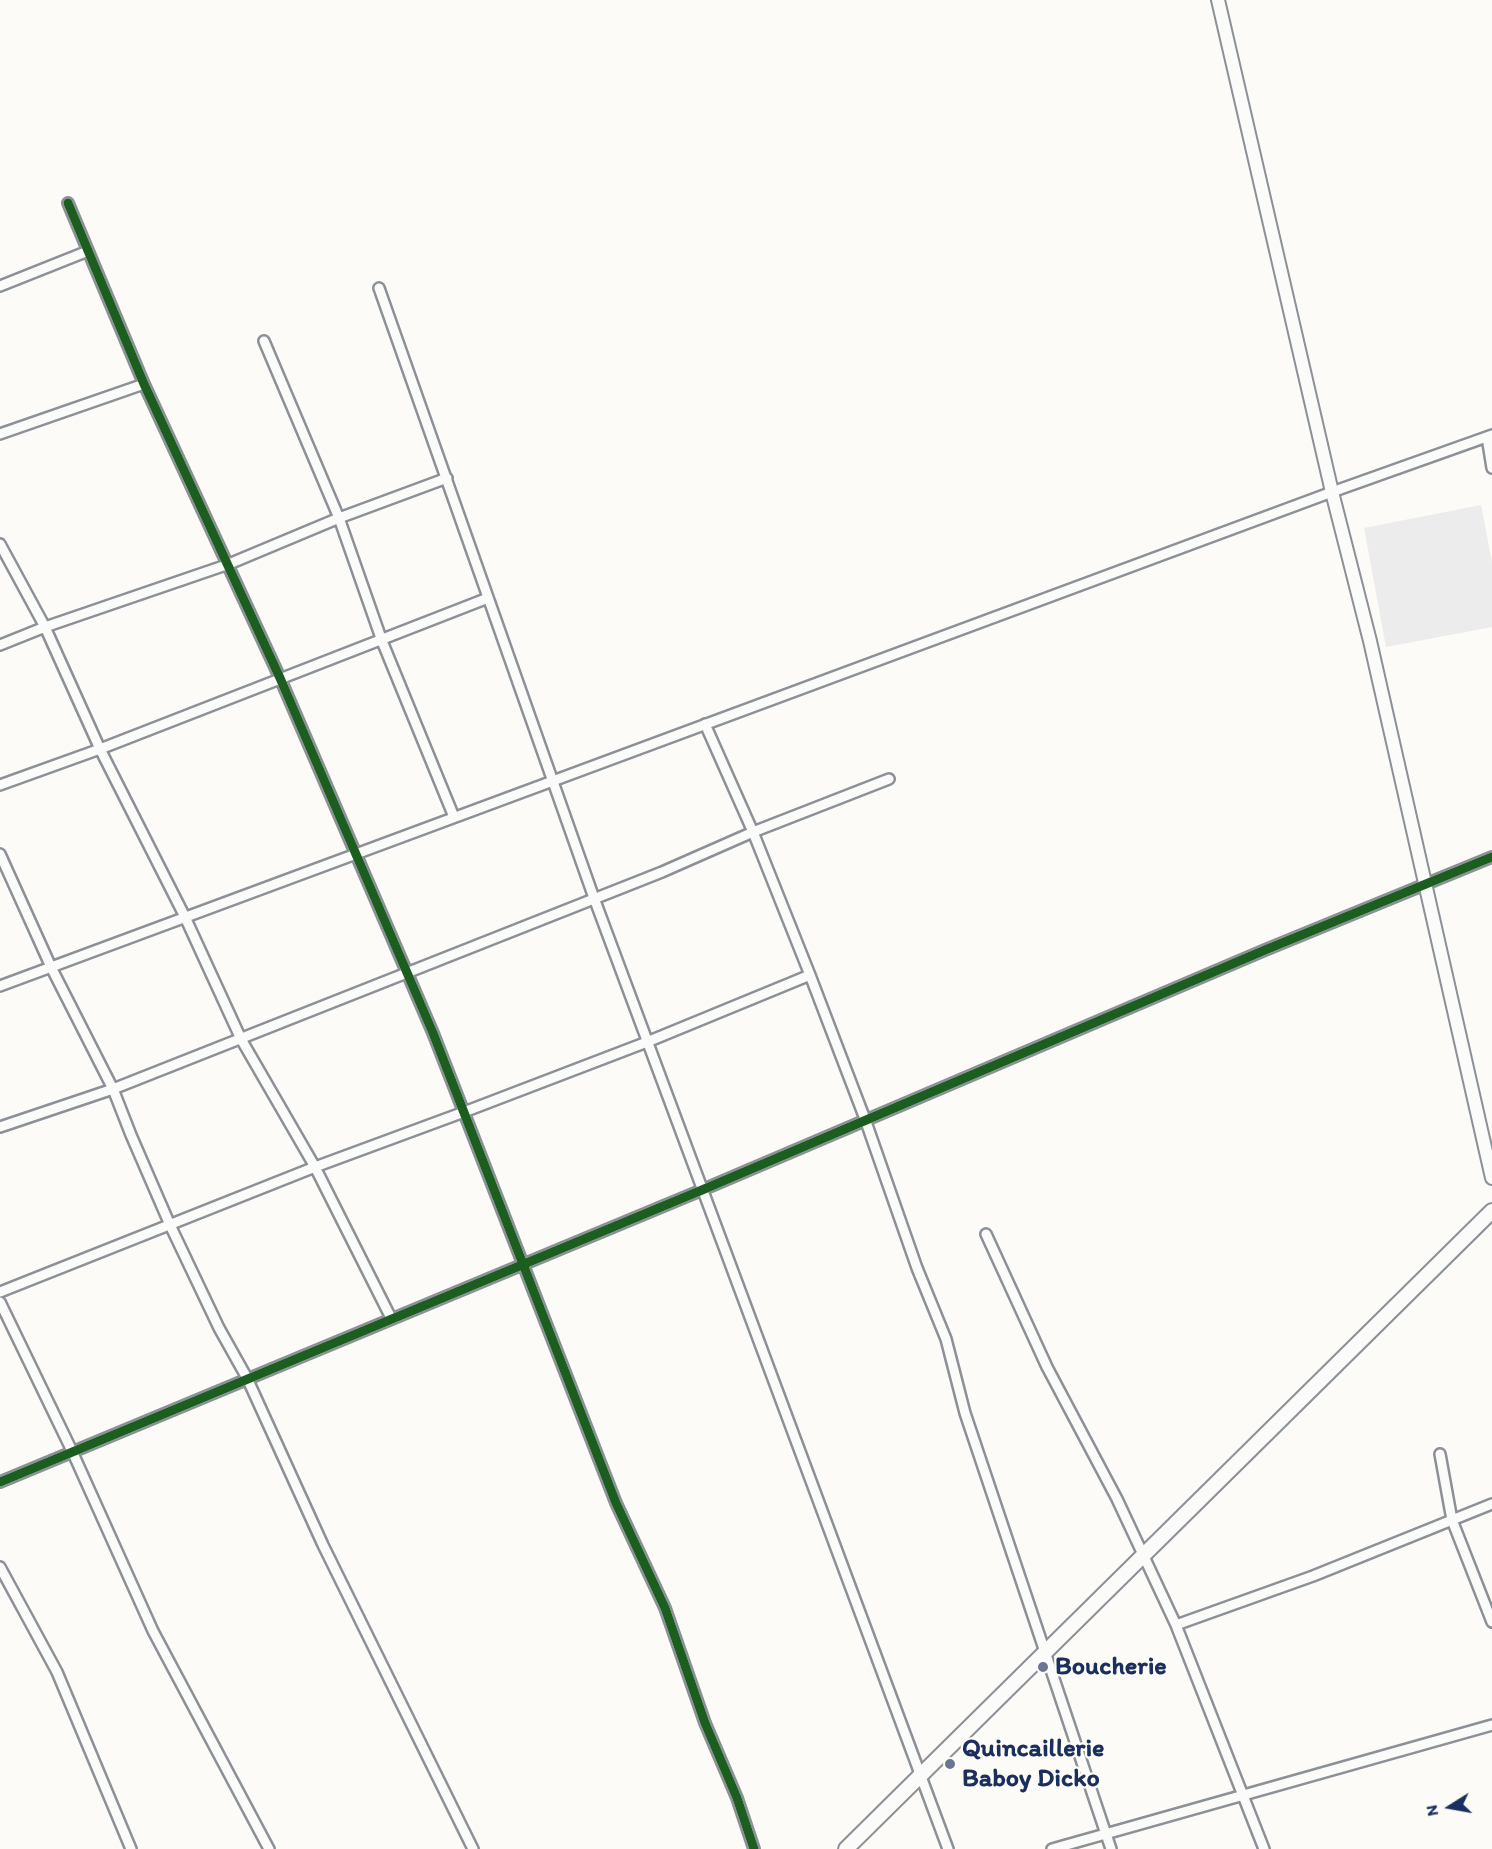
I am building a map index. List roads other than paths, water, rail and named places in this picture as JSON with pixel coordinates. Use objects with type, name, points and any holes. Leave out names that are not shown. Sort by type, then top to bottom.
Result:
[{"type":"highway","points":[[846,1849],[1492,1210]]},
{"type":"main road","points":[[1218,0],[1332,492],[1370,641],[1492,1178]]},
{"type":"street","points":[[68,203],[144,384],[280,678],[407,973],[616,1503],[665,1608],[705,1723],[737,1798],[754,1849]]},
{"type":"street","points":[[0,286],[88,251]]},
{"type":"street","points":[[379,288],[594,898],[948,1849]]},
{"type":"street","points":[[264,341],[339,518],[382,641],[454,818]]},
{"type":"street","points":[[0,434],[144,384]]},
{"type":"street","points":[[0,986],[1332,492],[1489,436],[1492,468]]},
{"type":"street","points":[[0,645],[45,627],[228,564],[339,518],[447,478]]},
{"type":"street","points":[[0,544],[45,627],[100,749],[185,917],[241,1039],[315,1167],[391,1318]]},
{"type":"street","points":[[0,785],[382,641],[488,598]]},
{"type":"street","points":[[705,724],[753,832],[810,975],[865,1119],[916,1268],[946,1339],[965,1413],[1111,1849]]},
{"type":"street","points":[[0,1127],[113,1089],[241,1039],[889,779]]},
{"type":"street","points":[[0,854],[51,967],[113,1089],[170,1225],[219,1328],[248,1378],[323,1545],[473,1849]]},
{"type":"street","points":[[0,1482],[702,1190],[865,1119],[1425,883],[1492,857]]},
{"type":"street","points":[[0,1292],[315,1167],[464,1113],[647,1042],[810,975]]},
{"type":"street","points":[[986,1234],[1047,1366],[1117,1499],[1176,1625],[1264,1849]]},
{"type":"street","points":[[0,1302],[72,1451],[153,1631],[269,1849]]},
{"type":"street","points":[[1440,1454],[1452,1520],[1492,1622]]},
{"type":"street","points":[[1176,1625],[1314,1576],[1492,1504]]},
{"type":"street","points":[[0,1567],[57,1672],[131,1849]]},
{"type":"street","points":[[1052,1849],[1492,1725]]},
{"type":"place","name":"Boucherie","points":[[1043,1667]]},
{"type":"place","name":"Quincaillerie Baboy Dicko","points":[[950,1764]]}]
